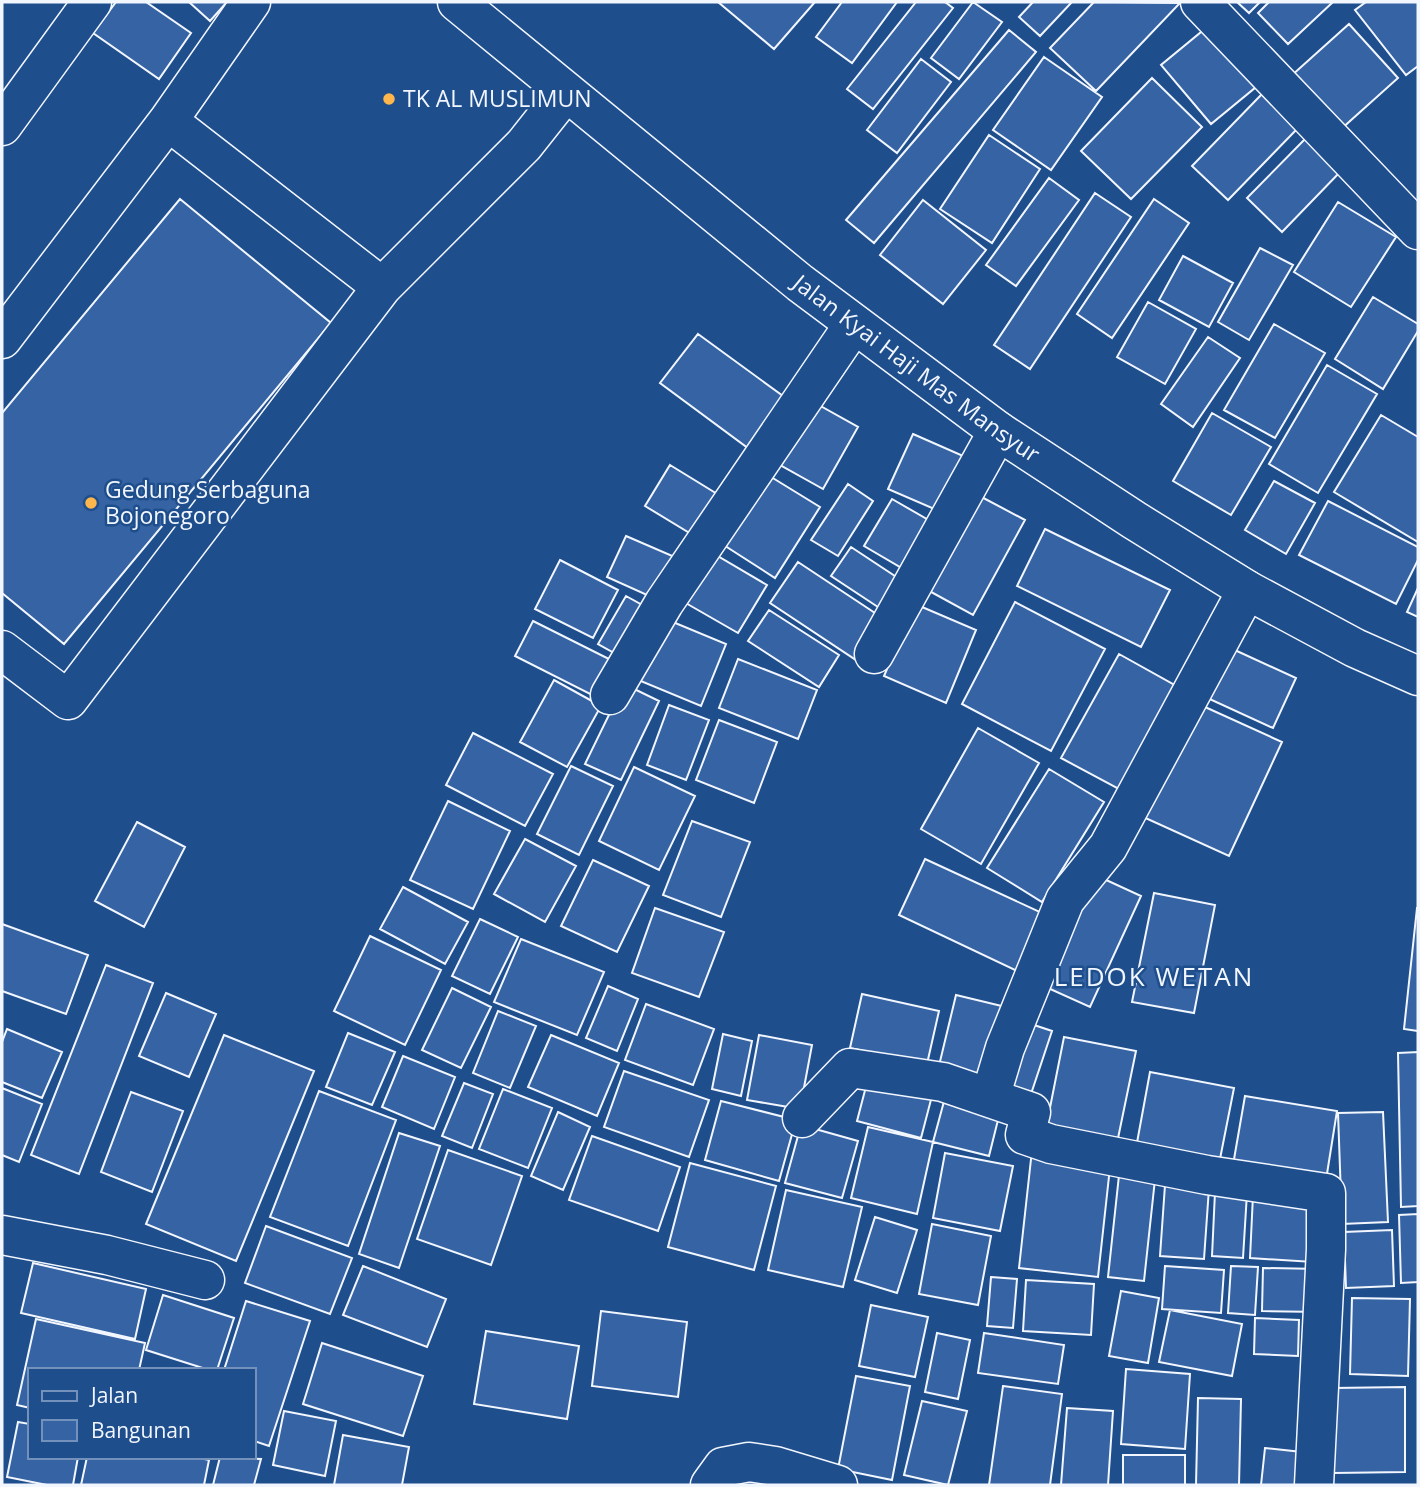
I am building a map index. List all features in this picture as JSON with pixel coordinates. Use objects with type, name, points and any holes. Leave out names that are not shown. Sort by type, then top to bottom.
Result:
[{"type":"street","points":[[2,126],[92,2]]},
{"type":"street","points":[[2,339],[169,121],[251,2]]},
{"type":"street","name":"Jalan Kyai Haji Mas Mansyur","points":[[457,2],[789,275],[998,431],[1247,590],[1355,648],[1418,676]]},
{"type":"street","points":[[1200,2],[1418,230]]},
{"type":"street","points":[[2,650],[68,700],[382,287],[524,145],[566,92]]},
{"type":"street","points":[[169,121],[382,287]]},
{"type":"street","points":[[610,695],[664,603],[854,324]]},
{"type":"street","points":[[874,654],[998,431]]},
{"type":"street","points":[[990,1098],[1004,1048],[1065,900],[1108,847],[1247,590]]},
{"type":"street","points":[[802,1118],[850,1068],[943,1082],[1031,1112],[1025,1135],[1051,1144],[1207,1175],[1326,1192],[1326,1249],[1314,1485]]},
{"type":"street","points":[[2,1236],[107,1255],[205,1280]]},
{"type":"street","points":[[710,1485],[723,1467],[749,1462],[775,1466],[838,1485]]},
{"type":"building","points":[[116,2],[146,2],[191,33],[159,79],[93,33]]},
{"type":"building","points":[[189,2],[227,2],[210,21]]},
{"type":"building","points":[[718,2],[815,2],[774,49]]},
{"type":"building","points":[[842,2],[897,2],[852,63],[816,37]]},
{"type":"building","points":[[916,2],[945,2],[953,8],[873,109],[847,89]]},
{"type":"building","points":[[973,2],[1002,22],[959,79],[931,58]]},
{"type":"building","points":[[1033,2],[1072,2],[1040,36],[1019,17]]},
{"type":"building","points":[[1094,2],[1180,3],[1096,91],[1050,48]]},
{"type":"building","points":[[1237,2],[1260,2],[1249,13]]},
{"type":"building","points":[[1269,2],[1333,2],[1288,44],[1258,13]]},
{"type":"building","points":[[1366,2],[1418,2],[1418,66],[1406,75],[1355,10]]},
{"type":"building","points":[[1349,24],[1398,78],[1340,130],[1291,76]]},
{"type":"building","points":[[1206,28],[1256,87],[1211,124],[1161,65]]},
{"type":"building","points":[[1009,30],[1036,52],[874,243],[846,220]]},
{"type":"building","points":[[1044,57],[1102,97],[1051,170],[993,130]]},
{"type":"building","points":[[921,59],[951,82],[897,153],[867,130]]},
{"type":"building","points":[[1152,78],[1202,127],[1131,199],[1081,151]]},
{"type":"building","points":[[1262,94],[1298,128],[1228,200],[1192,166]]},
{"type":"building","points":[[989,135],[1040,169],[992,243],[940,209]]},
{"type":"building","points":[[1308,136],[1342,170],[1282,232],[1247,198]]},
{"type":"building","points":[[1049,178],[1079,200],[1016,286],[986,265]]},
{"type":"building","points":[[1095,193],[1131,217],[1030,369],[994,345]]},
{"type":"building","name":"Gedung Serbaguna Bojonegoro","points":[[180,199],[331,323],[64,644],[2,593],[2,413]]},
{"type":"building","points":[[1154,199],[1189,223],[1112,338],[1077,314]]},
{"type":"building","points":[[923,200],[986,250],[943,304],[880,255]]},
{"type":"building","points":[[1338,202],[1396,237],[1351,307],[1294,272]]},
{"type":"building","points":[[1260,248],[1293,265],[1249,340],[1218,322]]},
{"type":"building","points":[[1183,256],[1233,283],[1209,327],[1159,300]]},
{"type":"building","points":[[1373,297],[1418,324],[1418,331],[1383,389],[1335,359]]},
{"type":"building","points":[[1148,302],[1196,329],[1165,384],[1117,357]]},
{"type":"building","points":[[1274,324],[1325,353],[1275,438],[1224,410]]},
{"type":"building","points":[[698,334],[794,404],[756,454],[660,383]]},
{"type":"building","points":[[1208,337],[1240,358],[1193,427],[1161,404]]},
{"type":"building","points":[[1327,365],[1377,394],[1318,493],[1269,464]]},
{"type":"building","points":[[808,399],[858,427],[823,489],[773,461]]},
{"type":"building","points":[[1212,413],[1271,447],[1231,515],[1173,481]]},
{"type":"building","points":[[1381,415],[1418,437],[1418,542],[1334,492]]},
{"type":"building","points":[[913,434],[970,459],[946,514],[888,489]]},
{"type":"building","points":[[670,465],[727,500],[701,540],[645,506]]},
{"type":"building","points":[[763,472],[820,507],[775,578],[719,542]]},
{"type":"building","points":[[1274,481],[1315,503],[1286,554],[1245,530]]},
{"type":"building","points":[[848,484],[873,501],[838,556],[811,540]]},
{"type":"building","points":[[974,493],[1025,520],[973,615],[922,587]]},
{"type":"building","points":[[892,499],[939,526],[912,574],[864,546]]},
{"type":"building","points":[[1328,501],[1418,547],[1418,560],[1396,604],[1299,555]]},
{"type":"building","points":[[1045,529],[1170,590],[1141,647],[1017,586]]},
{"type":"building","points":[[626,536],[677,558],[658,600],[607,577]]},
{"type":"building","points":[[699,545],[767,585],[738,633],[670,594]]},
{"type":"building","points":[[851,547],[907,584],[887,613],[831,576]]},
{"type":"building","points":[[560,560],[618,590],[593,638],[535,609]]},
{"type":"building","points":[[798,562],[884,619],[856,660],[770,603]]},
{"type":"building","points":[[1418,588],[1418,617],[1407,612]]},
{"type":"building","points":[[626,596],[653,611],[625,659],[598,644]]},
{"type":"building","points":[[1015,602],[1105,649],[1051,751],[962,704]]},
{"type":"building","points":[[915,604],[976,630],[946,703],[884,676]]},
{"type":"building","points":[[769,610],[839,655],[819,687],[748,641]]},
{"type":"building","points":[[656,615],[726,644],[701,706],[631,677]]},
{"type":"building","points":[[533,621],[613,661],[596,697],[515,656]]},
{"type":"building","points":[[1226,646],[1296,678],[1273,728],[1203,696]]},
{"type":"building","points":[[1119,654],[1187,692],[1130,795],[1061,758]]},
{"type":"building","points":[[738,659],[817,690],[798,739],[719,708]]},
{"type":"building","points":[[554,680],[601,706],[567,767],[520,742]]},
{"type":"building","points":[[624,684],[659,701],[621,780],[585,764]]},
{"type":"building","points":[[1194,702],[1282,742],[1229,856],[1141,816]]},
{"type":"building","points":[[669,705],[709,720],[686,780],[647,765]]},
{"type":"building","points":[[719,720],[777,742],[754,803],[696,780]]},
{"type":"building","points":[[978,728],[1039,763],[981,864],[921,829]]},
{"type":"building","points":[[473,733],[553,774],[525,826],[446,785]]},
{"type":"building","points":[[571,766],[613,786],[579,855],[537,834]]},
{"type":"building","points":[[634,767],[695,796],[659,870],[599,841]]},
{"type":"building","points":[[1049,769],[1104,802],[1042,902],[987,868]]},
{"type":"building","points":[[448,801],[510,831],[473,909],[410,880]]},
{"type":"building","points":[[692,821],[750,842],[721,917],[663,895]]},
{"type":"building","points":[[137,822],[185,847],[144,927],[95,901]]},
{"type":"building","points":[[525,839],[576,866],[545,922],[494,894]]},
{"type":"building","points":[[925,859],[1055,919],[1028,976],[899,915]]},
{"type":"building","points":[[593,860],[649,886],[617,952],[561,926]]},
{"type":"building","points":[[1091,873],[1141,896],[1090,1007],[1039,984]]},
{"type":"building","points":[[403,887],[468,922],[445,964],[380,929]]},
{"type":"building","points":[[1154,893],[1215,905],[1194,1013],[1132,1002]]},
{"type":"building","points":[[655,908],[724,932],[699,997],[632,973]]},
{"type":"building","points":[[1418,908],[1418,1031],[1404,1029]]},
{"type":"building","points":[[480,919],[518,937],[490,994],[452,976]]},
{"type":"building","points":[[2,924],[88,955],[66,1014],[2,991]]},
{"type":"building","points":[[370,936],[441,970],[405,1045],[334,1011]]},
{"type":"building","points":[[521,939],[604,972],[577,1035],[494,1002]]},
{"type":"building","points":[[106,965],[153,983],[79,1174],[31,1155]]},
{"type":"building","points":[[608,986],[638,999],[617,1051],[586,1038]]},
{"type":"building","points":[[452,988],[491,1007],[461,1068],[422,1050]]},
{"type":"building","points":[[166,993],[216,1014],[189,1077],[139,1056]]},
{"type":"building","points":[[862,994],[939,1011],[927,1064],[850,1048]]},
{"type":"building","points":[[956,995],[1010,1008],[991,1086],[937,1074]]},
{"type":"building","points":[[646,1004],[714,1029],[693,1085],[625,1060]]},
{"type":"building","points":[[498,1011],[536,1026],[510,1088],[473,1073]]},
{"type":"building","points":[[1022,1021],[1052,1031],[1029,1100],[998,1090]]},
{"type":"building","points":[[7,1029],[62,1052],[42,1098],[2,1082],[2,1042]]},
{"type":"building","points":[[348,1033],[395,1052],[372,1105],[326,1087]]},
{"type":"building","points":[[723,1034],[752,1041],[741,1096],[712,1089]]},
{"type":"building","points":[[224,1035],[314,1071],[236,1261],[146,1224]]},
{"type":"building","points":[[551,1035],[619,1063],[597,1116],[528,1087]]},
{"type":"building","points":[[759,1035],[812,1045],[800,1109],[747,1100]]},
{"type":"building","points":[[1064,1037],[1136,1051],[1116,1148],[1045,1133]]},
{"type":"building","points":[[1418,1052],[1418,1206],[1401,1207],[1398,1053]]},
{"type":"building","points":[[403,1056],[455,1077],[434,1129],[382,1107]]},
{"type":"building","points":[[624,1071],[709,1100],[689,1157],[604,1127]]},
{"type":"building","points":[[1150,1072],[1234,1088],[1219,1164],[1136,1148]]},
{"type":"building","points":[[869,1075],[933,1092],[921,1138],[857,1121]]},
{"type":"building","points":[[464,1083],[493,1094],[472,1148],[442,1136]]},
{"type":"building","points":[[2,1088],[42,1104],[19,1162],[2,1155]]},
{"type":"building","points":[[503,1089],[552,1108],[528,1168],[479,1149]]},
{"type":"building","points":[[319,1091],[396,1120],[348,1246],[270,1217]]},
{"type":"building","points":[[131,1092],[183,1111],[152,1192],[101,1172]]},
{"type":"building","points":[[946,1094],[1001,1108],[989,1156],[933,1142]]},
{"type":"building","points":[[1245,1096],[1337,1111],[1326,1180],[1233,1165]]},
{"type":"building","points":[[721,1101],[796,1120],[779,1181],[705,1160]]},
{"type":"building","points":[[558,1112],[590,1127],[563,1190],[531,1176]]},
{"type":"building","points":[[1383,1112],[1388,1222],[1342,1224],[1338,1113]]},
{"type":"building","points":[[801,1125],[858,1141],[842,1198],[785,1183]]},
{"type":"building","points":[[868,1127],[933,1142],[917,1214],[851,1198]]},
{"type":"building","points":[[399,1133],[440,1146],[399,1268],[359,1254]]},
{"type":"building","points":[[592,1136],[680,1167],[658,1231],[569,1200]]},
{"type":"building","points":[[448,1150],[522,1176],[491,1265],[417,1239]]},
{"type":"building","points":[[1032,1150],[1111,1158],[1098,1277],[1019,1268]]},
{"type":"building","points":[[945,1153],[1013,1166],[1000,1231],[933,1218]]},
{"type":"building","points":[[690,1163],[776,1186],[754,1270],[668,1247]]},
{"type":"building","points":[[1120,1166],[1156,1170],[1144,1281],[1108,1277]]},
{"type":"building","points":[[1165,1185],[1209,1188],[1204,1259],[1160,1256]]},
{"type":"building","points":[[786,1190],[862,1207],[843,1287],[768,1270]]},
{"type":"building","points":[[1215,1192],[1247,1193],[1243,1258],[1212,1256]]},
{"type":"building","points":[[1253,1195],[1316,1198],[1313,1262],[1250,1258]]},
{"type":"building","points":[[1418,1214],[1418,1282],[1401,1283],[1399,1215]]},
{"type":"building","points":[[875,1217],[917,1230],[897,1293],[855,1280]]},
{"type":"building","points":[[932,1224],[991,1236],[978,1305],[919,1294]]},
{"type":"building","points":[[266,1226],[352,1258],[330,1314],[245,1283]]},
{"type":"building","points":[[1392,1230],[1394,1286],[1346,1288],[1344,1232]]},
{"type":"building","points":[[33,1263],[146,1289],[135,1339],[21,1313]]},
{"type":"building","points":[[363,1266],[446,1299],[427,1347],[343,1315]]},
{"type":"building","points":[[1165,1266],[1224,1270],[1221,1313],[1162,1309]]},
{"type":"building","points":[[1231,1266],[1258,1267],[1255,1315],[1228,1313]]},
{"type":"building","points":[[1263,1268],[1320,1269],[1320,1312],[1262,1311]]},
{"type":"building","points":[[991,1277],[1017,1279],[1013,1328],[987,1326]]},
{"type":"building","points":[[1026,1280],[1094,1284],[1091,1335],[1023,1331]]},
{"type":"building","points":[[1121,1291],[1159,1298],[1148,1363],[1109,1356]]},
{"type":"building","points":[[163,1295],[234,1318],[218,1368],[203,1368],[146,1350]]},
{"type":"building","points":[[1352,1298],[1410,1299],[1408,1376],[1350,1374]]},
{"type":"building","points":[[246,1301],[310,1321],[269,1446],[256,1442],[256,1368],[225,1368]]},
{"type":"building","points":[[871,1305],[928,1317],[915,1377],[859,1366]]},
{"type":"building","points":[[1170,1310],[1242,1324],[1232,1376],[1159,1362]]},
{"type":"building","points":[[601,1311],[687,1322],[678,1397],[592,1386]]},
{"type":"building","points":[[1255,1318],[1299,1320],[1298,1356],[1254,1354]]},
{"type":"building","points":[[36,1319],[145,1343],[139,1368],[28,1368],[28,1408],[17,1405]]},
{"type":"building","points":[[486,1331],[579,1346],[567,1419],[474,1404]]},
{"type":"building","points":[[937,1333],[970,1340],[958,1399],[925,1392]]},
{"type":"building","points":[[984,1333],[1064,1345],[1058,1384],[978,1373]]},
{"type":"building","points":[[322,1343],[423,1376],[403,1436],[303,1404]]},
{"type":"building","points":[[1126,1369],[1190,1374],[1185,1449],[1121,1444]]},
{"type":"building","points":[[856,1376],[910,1386],[892,1480],[838,1469]]},
{"type":"building","points":[[1003,1386],[1062,1394],[1050,1485],[989,1485]]},
{"type":"building","points":[[1405,1387],[1405,1472],[1334,1473],[1333,1388]]},
{"type":"building","points":[[1198,1398],[1241,1399],[1239,1485],[1196,1485]]},
{"type":"building","points":[[922,1401],[967,1411],[948,1485],[904,1475]]},
{"type":"building","points":[[1067,1408],[1113,1411],[1108,1485],[1061,1485]]},
{"type":"building","points":[[284,1411],[336,1421],[325,1476],[273,1465]]},
{"type":"building","points":[[18,1422],[28,1424],[28,1459],[78,1459],[73,1485],[47,1485],[7,1477]]},
{"type":"building","points":[[343,1435],[409,1447],[402,1485],[334,1485]]},
{"type":"building","points":[[1265,1448],[1311,1453],[1308,1485],[1261,1485]]},
{"type":"building","points":[[1123,1455],[1185,1455],[1185,1485],[1123,1485]]},
{"type":"building","points":[[87,1459],[209,1460],[204,1485],[81,1485]]},
{"type":"building","points":[[220,1459],[261,1459],[254,1485],[213,1485]]},
{"type":"place","name":"TK AL MUSLIMUN","points":[[389,99]]},
{"type":"place","name":"Gedung Serbaguna Bojonegoro","points":[[91,503]]},
{"type":"district","name":"LEDOK WETAN","points":[[1154,977]]}]
